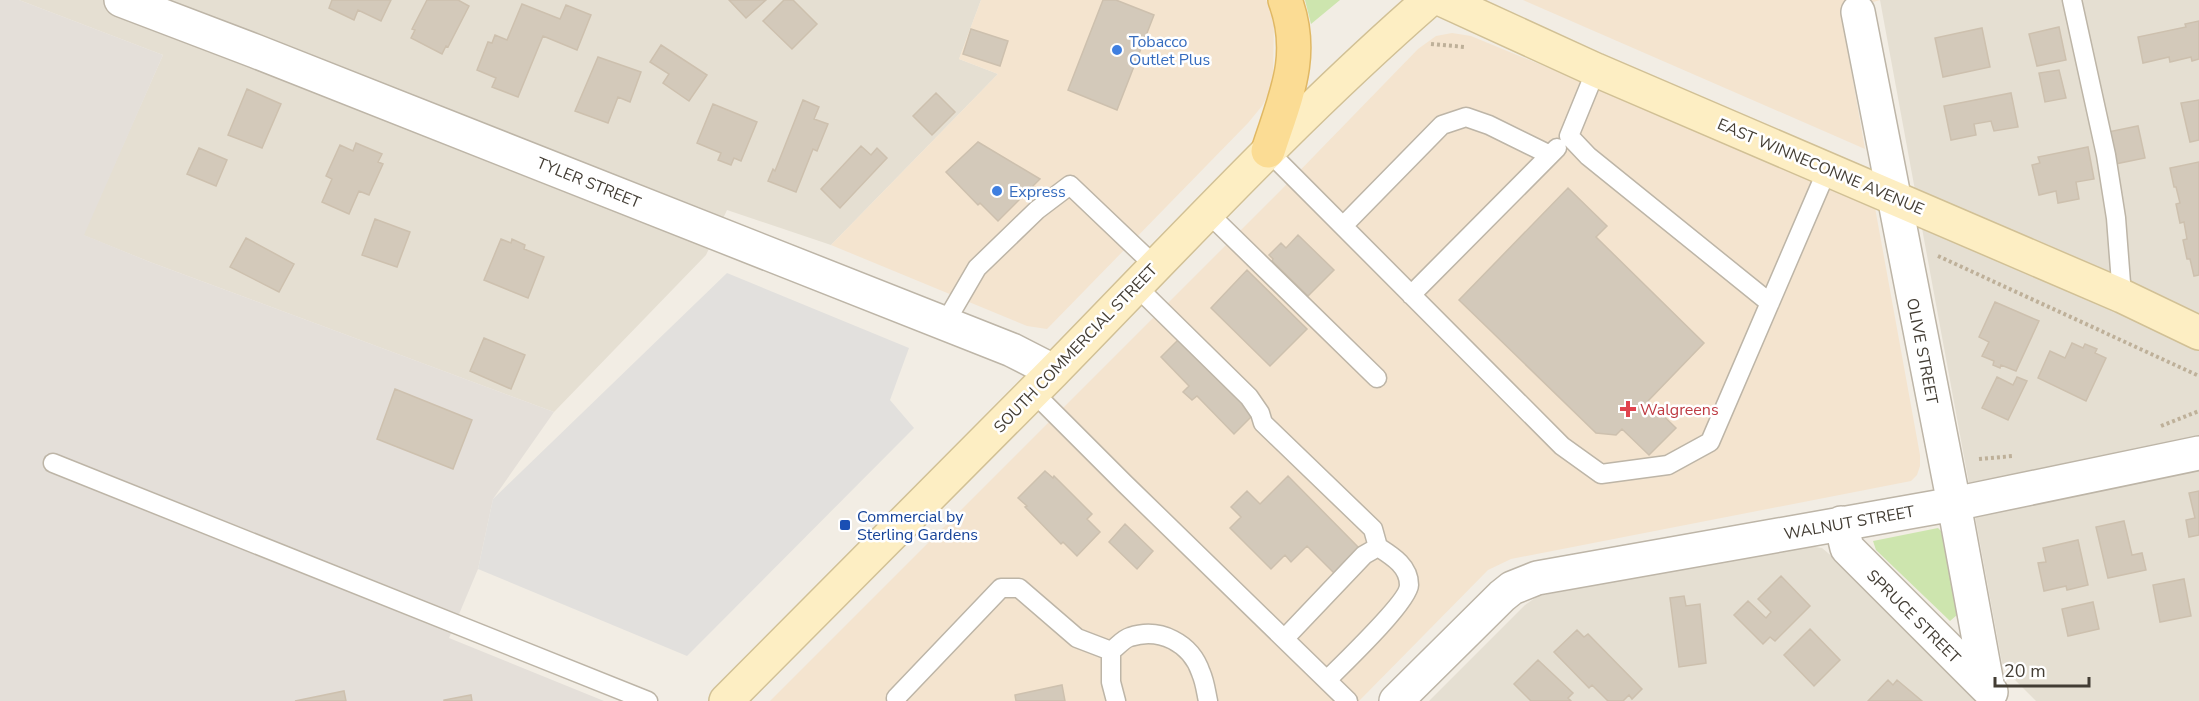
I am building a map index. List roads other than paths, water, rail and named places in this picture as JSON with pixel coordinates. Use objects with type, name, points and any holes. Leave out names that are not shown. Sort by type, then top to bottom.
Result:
[{"type":"main road","points":[[1268,151],[1291,81],[1294,57],[1291,23],[1285,0]]},
{"type":"main road","name":"SOUTH COMMERCIAL STREET","points":[[726,701],[1043,382],[1268,151],[1359,61],[1430,0]]},
{"type":"main road","name":"EAST WINNECONNE AVENUE","points":[[1443,0],[1596,70],[2121,296],[2199,333]]},
{"type":"street","name":"TYLER STREET","points":[[121,0],[266,55],[1012,350],[1043,382]]},
{"type":"street","name":"OLIVE STREET","points":[[1858,12],[1954,504],[1994,695]]},
{"type":"street","name":"WALNUT STREET","points":[[1395,701],[1502,596],[1512,588],[1537,578],[1954,504],[2199,453]]},
{"type":"street","name":"SPRUCE STREET","points":[[1841,523],[1847,548],[1994,695]]},
{"type":"lane","points":[[2072,0],[2116,218],[2121,296]]},
{"type":"lane","points":[[1411,295],[1569,136],[1596,70]]},
{"type":"lane","points":[[1343,226],[1442,125],[1466,117],[1489,125],[1550,155]]},
{"type":"lane","points":[[1569,136],[1588,156],[1770,303]]},
{"type":"lane","points":[[1268,151],[1562,446],[1601,474],[1668,465],[1710,442],[1827,170]]},
{"type":"lane","points":[[945,323],[977,268],[1036,210],[1070,185],[1249,397],[1260,413],[1263,423],[1373,528],[1378,547],[1395,557],[1407,573],[1410,587],[1399,605],[1327,680]]},
{"type":"lane","points":[[1207,212],[1377,378]]},
{"type":"lane","points":[[1043,382],[1124,483],[1348,701]]},
{"type":"lane","points":[[53,463],[648,701]]},
{"type":"lane","points":[[1285,638],[1364,555],[1378,547]]},
{"type":"lane","points":[[896,698],[1001,588],[1019,588],[1077,638],[1112,651]]},
{"type":"lane","points":[[1116,701],[1112,682],[1112,651],[1128,637],[1154,633],[1175,640],[1190,654],[1201,672],[1208,701]]},
{"type":"place","name":"Tobacco Outlet Plus","points":[[1117,50]]},
{"type":"place","name":"Express","points":[[997,191]]},
{"type":"place","name":"Walgreens","points":[[1628,409]]},
{"type":"place","name":"Commercial by Sterling Gardens","points":[[845,525]]}]
